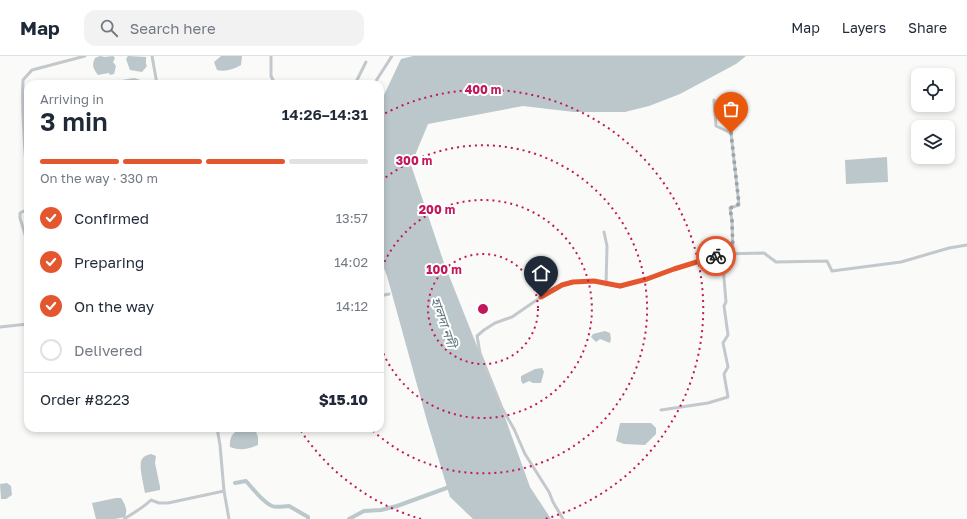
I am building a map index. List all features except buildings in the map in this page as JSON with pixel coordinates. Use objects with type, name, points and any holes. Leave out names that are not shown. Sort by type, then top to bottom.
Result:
[{"type":"street","points":[[24,132],[22,108],[23,80],[32,70],[85,56]]},
{"type":"street","points":[[152,56],[156,80]]},
{"type":"street","points":[[271,56],[271,76],[273,80]]},
{"type":"street","points":[[377,80],[392,56]]},
{"type":"street","points":[[357,80],[366,62]]},
{"type":"street","points":[[714,100],[716,126],[731,133],[739,204],[730,208],[733,254]]},
{"type":"street","points":[[24,211],[20,213],[20,218],[24,231]]},
{"type":"street","points":[[604,232],[608,246],[606,285]]},
{"type":"street","points":[[563,519],[525,454],[514,429],[502,408],[480,353],[477,336],[484,330],[512,317],[541,297],[562,285],[573,282],[594,281],[606,285],[620,286],[647,279],[694,262],[722,254],[764,253],[776,262],[827,261],[832,271],[901,262],[949,248],[967,245]]},
{"type":"street","points":[[661,410],[708,403],[728,397],[724,374],[728,367],[723,343],[728,335],[724,306],[726,302],[722,254]]},
{"type":"street","points":[[384,295],[389,294]]},
{"type":"street","points":[[0,327],[24,324]]},
{"type":"street","points":[[218,432],[224,491],[229,519]]},
{"type":"street","points":[[124,519],[134,511],[142,508],[151,500],[159,503],[168,503],[224,491]]},
{"type":"water","points":[[100,56],[113,56],[115,58],[113,62],[116,66],[114,74],[110,75],[109,73],[98,75],[94,69],[93,63],[95,58]]},
{"type":"water","points":[[128,56],[146,57],[147,66],[142,72],[130,70],[126,59]]},
{"type":"water","points":[[221,56],[242,56],[241,65],[230,70],[217,70],[214,62]]},
{"type":"water","name":"হালদা নদী","points":[[413,56],[746,56],[736,64],[680,94],[649,106],[625,112],[574,112],[523,106],[428,124],[411,165],[444,263],[502,409],[530,487],[551,519],[473,519],[450,497],[384,268],[384,95],[401,59]]},
{"type":"water","points":[[134,78],[141,80],[122,80]]},
{"type":"water","points":[[887,157],[888,182],[846,184],[845,160]]},
{"type":"water","points":[[605,331],[610,333],[610,343],[600,339],[596,342],[591,337],[593,334]]},
{"type":"water","points":[[542,368],[544,372],[541,383],[533,383],[529,381],[523,384],[521,381],[521,376],[535,369]]},
{"type":"water","points":[[620,423],[651,423],[656,428],[656,434],[645,445],[624,444],[616,441]]},
{"type":"water","points":[[256,432],[258,445],[244,449],[230,447],[230,440],[234,433]]},
{"type":"water","points":[[151,454],[156,456],[155,463],[160,490],[145,493],[141,462],[144,457]]},
{"type":"water","points":[[7,483],[11,486],[12,495],[6,499],[1,499],[0,484]]},
{"type":"water","points":[[121,498],[126,507],[125,517],[115,519],[96,519],[92,503]]},
{"type":"waterway","points":[[235,483],[246,481],[265,502],[276,507],[289,506],[308,517],[308,519]]},
{"type":"waterway","points":[[349,519],[364,511],[381,510],[397,506],[452,486]]},
{"type":"way so far","points":[[716,256],[722,254],[733,254],[730,208],[739,204],[731,133]]},
{"type":"route","points":[[541,297],[562,285],[573,282],[594,281],[606,285],[620,286],[647,279],[694,262],[716,256]]}]
